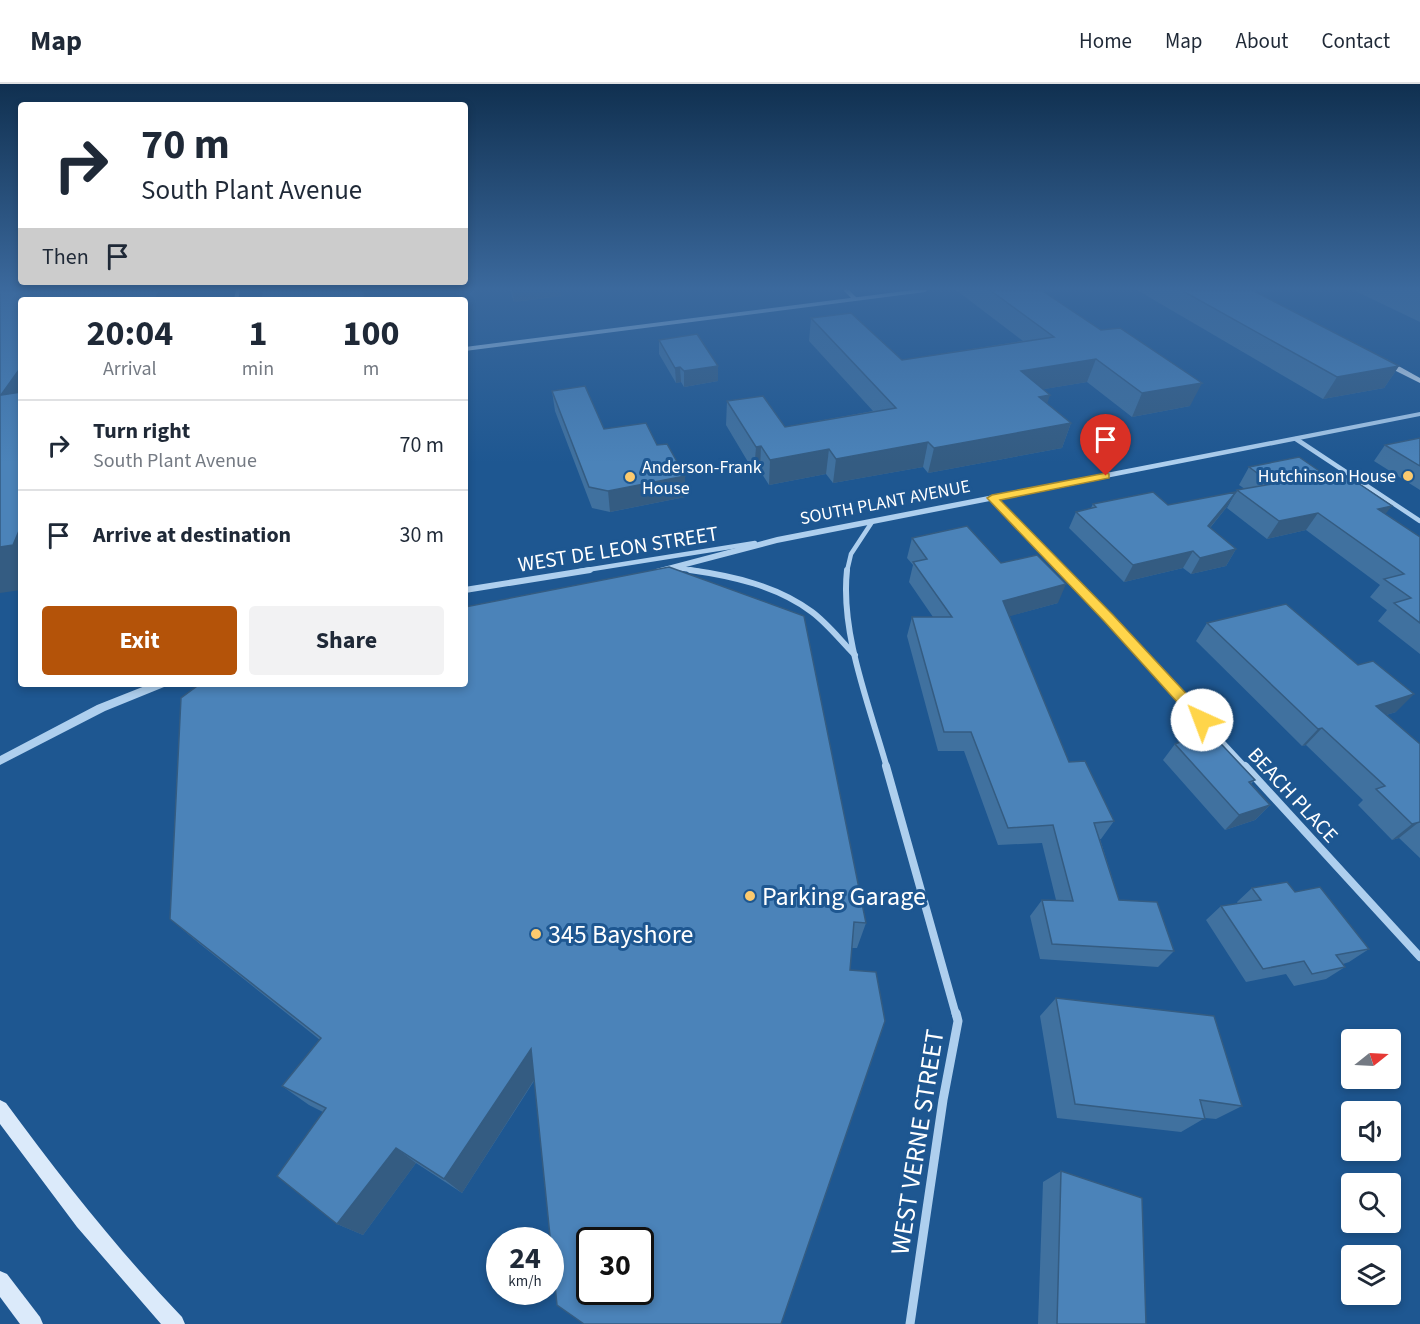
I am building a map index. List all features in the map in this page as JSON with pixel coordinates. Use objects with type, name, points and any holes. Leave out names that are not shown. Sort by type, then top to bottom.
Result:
[{"type":"main road","points":[[1374,357],[1420,381]]},
{"type":"main road","points":[[0,1109],[58,1188],[175,1324]]},
{"type":"main road","points":[[0,1281],[33,1324]]},
{"type":"street","name":"SOUTH PLANT AVENUE","points":[[644,574],[678,568],[777,540],[1420,414]]},
{"type":"street","points":[[1296,439],[1420,521]]},
{"type":"street","name":"BEACH PLACE","points":[[992,498],[1109,618],[1420,957]]},
{"type":"street","name":"WEST VERNE STREET","points":[[872,522],[859,536],[847,561],[846,592],[855,655],[958,1021],[943,1100],[910,1324]]},
{"type":"street","name":"WEST DE LEON STREET","points":[[468,590],[777,540]]},
{"type":"street","name":"WEST VERNE STREET","points":[[678,568],[760,584],[796,601],[814,614],[855,655]]},
{"type":"street","points":[[0,761],[101,708],[153,687]]},
{"type":"building","points":[[0,348],[18,348],[18,371],[1,395],[18,392],[18,533],[13,545],[0,547]]},
{"type":"building","points":[[663,348],[706,348],[718,366],[684,371],[680,367],[675,368]]},
{"type":"building","points":[[839,348],[889,348],[902,360],[982,348],[1150,348],[1202,383],[1142,393],[1096,359],[1021,371],[1050,395],[1039,397],[1071,423],[934,448],[928,442],[836,459],[829,449],[770,460],[761,446],[756,447],[727,401],[763,396],[785,427],[896,408]]},
{"type":"building","points":[[1285,348],[1364,348],[1399,366],[1337,377]]},
{"type":"building","points":[[585,386],[604,429],[646,423],[657,445],[667,444],[685,476],[608,491],[589,487],[552,391]]},
{"type":"building","points":[[1420,438],[1420,466],[1385,445]]},
{"type":"building","points":[[1299,457],[1334,481],[1349,477],[1392,506],[1378,509],[1420,537],[1420,623],[1394,603],[1411,598],[1384,579],[1404,574],[1318,513],[1279,521],[1237,490],[1272,484],[1249,467]]},
{"type":"building","points":[[1153,492],[1168,505],[1236,492],[1208,526],[1236,549],[1200,558],[1193,551],[1133,565],[1076,512],[1096,507],[1093,504]]},
{"type":"building","points":[[967,526],[1001,563],[1037,555],[1066,584],[1003,601],[1069,762],[1085,761],[1114,821],[1094,823],[1119,900],[1157,902],[1174,951],[1052,944],[1042,900],[1073,901],[1053,825],[1008,828],[971,732],[944,732],[912,617],[952,617],[913,562],[927,559],[912,538]]},
{"type":"building","points":[[669,567],[804,616],[866,923],[854,922],[850,970],[876,972],[885,1021],[781,1324],[584,1324],[557,1305],[564,1305],[564,1227],[549,1227],[531,1049],[444,1179],[396,1148],[337,1224],[277,1176],[326,1108],[282,1086],[321,1038],[170,919],[181,698],[196,687],[468,687],[468,606]]},
{"type":"building","points":[[1286,604],[1358,665],[1373,661],[1414,694],[1376,706],[1420,744],[1420,822],[1412,824],[1376,789],[1385,786],[1322,728],[1318,729],[1207,623]]},
{"type":"building","points":[[1209,731],[1255,780],[1249,782],[1270,805],[1239,815],[1175,744]]},
{"type":"building","points":[[1287,882],[1295,892],[1320,887],[1369,949],[1336,955],[1345,967],[1312,974],[1304,961],[1263,969],[1221,906],[1261,900],[1252,888]]},
{"type":"building","points":[[1056,998],[1214,1016],[1242,1106],[1200,1100],[1205,1119],[1075,1104]]},
{"type":"building","points":[[1061,1171],[1142,1198],[1146,1324],[1057,1324]]},
{"type":"place","name":"Hutchinson House","points":[[1408,476]]},
{"type":"place","name":"Anderson-Frank House","points":[[630,477]]},
{"type":"place","name":"Parking Garage","points":[[750,896]]},
{"type":"place","name":"345 Bayshore","points":[[536,934]]},
{"type":"route","points":[[1106,476],[992,498],[1109,618],[1202,720]]}]
